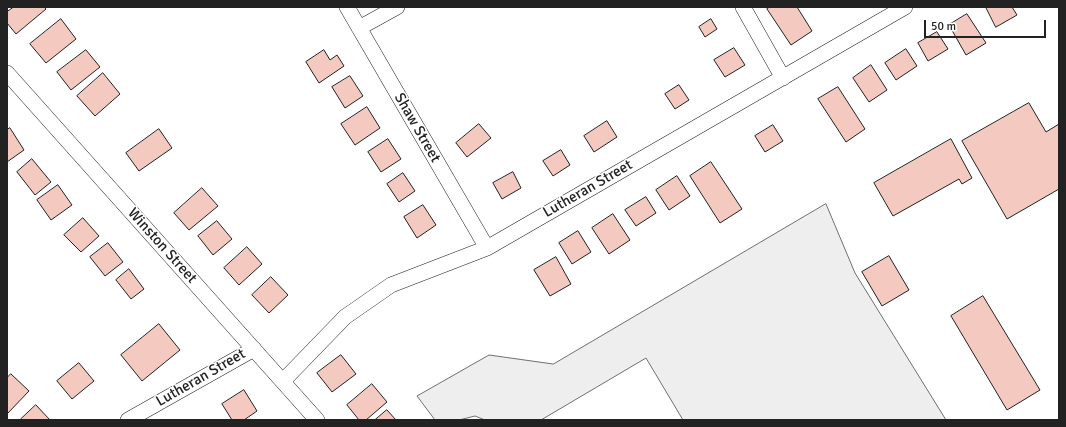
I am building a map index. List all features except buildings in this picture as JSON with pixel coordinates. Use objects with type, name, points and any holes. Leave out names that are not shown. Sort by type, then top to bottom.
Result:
[{"type":"street","name":"Shaw Street","points":[[347,7],[487,248]]},
{"type":"street","points":[[359,28],[397,7]]},
{"type":"street","points":[[743,7],[784,78]]},
{"type":"street","name":"Lutheran Street","points":[[283,381],[345,317],[391,285],[487,248],[574,196],[784,78],[905,7]]},
{"type":"street","name":"Winston Street","points":[[7,73],[317,420]]},
{"type":"street","name":"Lutheran Street","points":[[128,420],[254,349]]},
{"type":"shaded area","points":[[826,204],[855,273],[946,420],[683,420],[646,358],[541,420],[485,420],[475,416],[459,420],[435,420],[417,396],[489,355],[553,364]]}]
